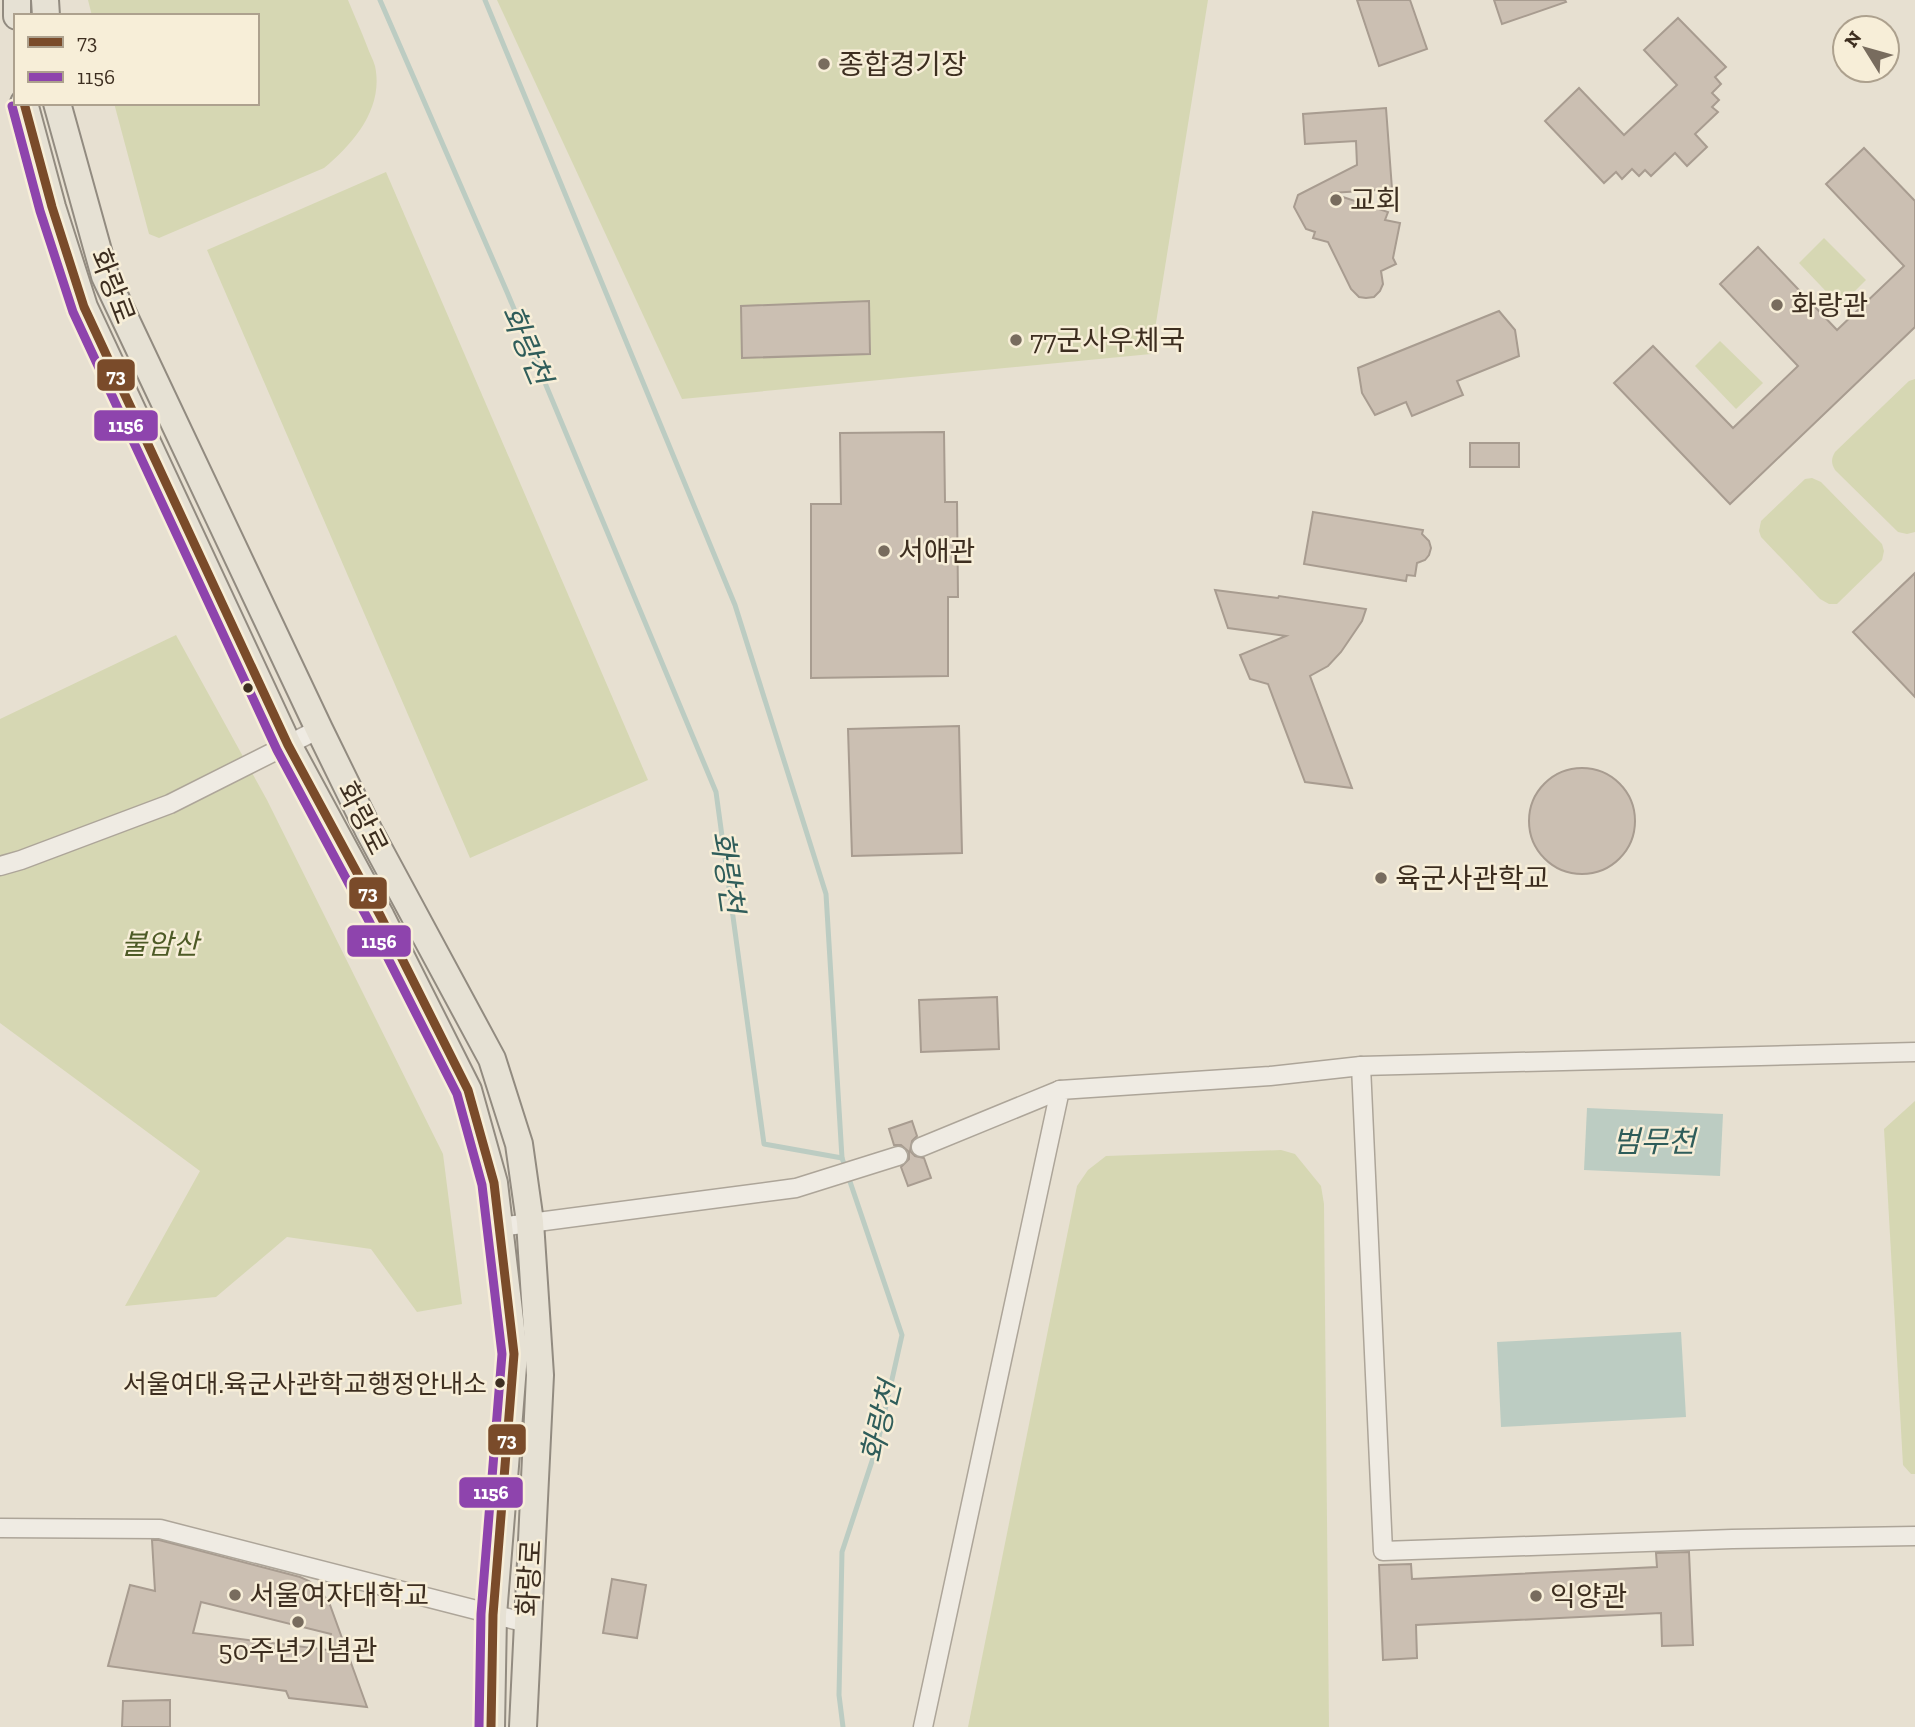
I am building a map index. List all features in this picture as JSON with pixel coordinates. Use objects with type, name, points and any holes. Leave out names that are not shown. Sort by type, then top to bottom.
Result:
[{"type":"main road","name":"화랑로","points":[[24,105],[84,307],[288,745],[381,917],[468,1090],[494,1183],[514,1353],[493,1615],[491,1727]]},
{"type":"main road","name":"화랑로","points":[[59,105],[105,276],[369,831],[492,1059],[519,1144],[530,1222],[540,1375],[523,1727]]},
{"type":"street","points":[[0,866],[170,804],[319,729]]},
{"type":"street","points":[[920,1147],[1060,1090],[1270,1076],[1361,1066],[1915,1052]]},
{"type":"street","points":[[1361,1066],[1383,1551],[1732,1539],[1915,1536]]},
{"type":"street","points":[[923,1727],[1060,1090]]},
{"type":"street","points":[[500,1227],[796,1188],[896,1156]]},
{"type":"street","points":[[0,1528],[160,1529],[527,1623]]},
{"type":"green space","points":[[88,0],[348,0],[375,66],[377,81],[371,110],[356,136],[324,168],[159,238],[149,234],[115,105],[259,105],[259,14],[92,14]]},
{"type":"green space","points":[[497,0],[1208,0],[1151,354],[682,399]]},
{"type":"green space","points":[[386,172],[648,780],[470,858],[207,250]]},
{"type":"green space","points":[[1824,238],[1866,280],[1840,306],[1799,263]]},
{"type":"green space","points":[[1720,341],[1763,383],[1736,409],[1695,366]]},
{"type":"green space","points":[[1915,379],[1915,532],[1907,534],[1898,532],[1835,470],[1832,461],[1835,452],[1909,381]]},
{"type":"green space","points":[[1812,478],[1821,482],[1882,544],[1884,551],[1882,560],[1837,604],[1829,604],[1820,599],[1761,537],[1759,531],[1761,521],[1805,479]]},
{"type":"green space","name":"불암산","points":[[176,635],[267,800],[443,1154],[462,1304],[417,1312],[371,1249],[287,1237],[216,1297],[125,1306],[200,1171],[0,1023],[0,719]]},
{"type":"green space","points":[[1915,1101],[1915,1474],[1911,1474],[1903,1465],[1884,1129]]},
{"type":"green space","points":[[1281,1150],[1295,1154],[1321,1186],[1324,1204],[1329,1727],[968,1727],[1077,1186],[1088,1170],[1106,1156]]},
{"type":"water","name":"범무천","points":[[1587,1108],[1723,1114],[1720,1176],[1584,1170]]},
{"type":"water","points":[[1681,1332],[1686,1417],[1501,1427],[1497,1342]]},
{"type":"building","points":[[1357,0],[1410,0],[1427,49],[1379,66]]},
{"type":"building","points":[[1494,0],[1565,0],[1566,2],[1502,24]]},
{"type":"building","points":[[1678,18],[1726,67],[1715,77],[1721,84],[1712,93],[1719,100],[1712,107],[1718,112],[1695,134],[1707,147],[1687,166],[1675,153],[1651,176],[1645,170],[1639,176],[1632,169],[1622,179],[1616,172],[1604,183],[1545,121],[1579,88],[1624,135],[1677,85],[1644,50]]},
{"type":"building","name":"교회","points":[[1386,108],[1392,189],[1331,193],[1388,212],[1385,220],[1400,223],[1393,258],[1396,264],[1381,271],[1383,284],[1380,291],[1374,297],[1366,298],[1359,297],[1351,289],[1328,242],[1313,238],[1315,232],[1306,229],[1294,207],[1298,195],[1357,165],[1356,141],[1305,144],[1303,114]]},
{"type":"building","name":"화랑관","points":[[1864,148],[1915,201],[1915,327],[1730,504],[1614,383],[1653,346],[1733,428],[1798,366],[1720,284],[1758,247],[1837,330],[1904,266],[1826,184]]},
{"type":"building","points":[[869,301],[870,354],[742,358],[741,306]]},
{"type":"building","points":[[1499,311],[1515,330],[1519,356],[1457,381],[1463,395],[1412,416],[1406,402],[1375,415],[1362,393],[1358,368]]},
{"type":"building","name":"서애관","points":[[944,432],[945,502],[957,502],[958,597],[948,597],[948,676],[811,678],[811,504],[841,504],[840,433]]},
{"type":"building","points":[[1470,443],[1519,443],[1519,467],[1470,467]]},
{"type":"building","points":[[1313,512],[1423,530],[1422,534],[1429,541],[1431,548],[1429,555],[1417,563],[1415,576],[1407,575],[1406,581],[1304,564]]},
{"type":"building","points":[[1915,573],[1915,697],[1853,632]]},
{"type":"building","points":[[1215,590],[1366,609],[1362,621],[1341,652],[1328,666],[1310,676],[1352,788],[1305,782],[1268,684],[1250,679],[1240,655],[1286,636],[1228,628]]},
{"type":"building","points":[[959,726],[962,853],[852,856],[848,729]]},
{"type":"building","points":[[1582,768],[1602,772],[1620,783],[1631,801],[1635,821],[1631,841],[1620,859],[1602,870],[1582,874],[1562,870],[1544,859],[1533,841],[1529,821],[1533,801],[1544,783],[1562,772]]},
{"type":"building","points":[[997,997],[999,1049],[921,1052],[919,1000]]},
{"type":"building","points":[[912,1121],[917,1136],[912,1141],[910,1151],[915,1156],[924,1158],[931,1178],[908,1186],[901,1167],[909,1159],[909,1152],[901,1145],[894,1145],[889,1129]]},
{"type":"building","points":[[152,1540],[309,1581],[321,1591],[330,1605],[367,1707],[289,1698],[286,1691],[108,1666],[130,1585],[155,1591]],"holes":[[[201,1602],[331,1634],[328,1650],[193,1633]]]},
{"type":"building","name":"익양관","points":[[1689,1552],[1693,1645],[1662,1646],[1661,1613],[1416,1625],[1417,1658],[1383,1660],[1379,1565],[1411,1564],[1412,1579],[1657,1567],[1656,1553]]},
{"type":"building","points":[[612,1579],[646,1585],[637,1638],[603,1633]]},
{"type":"building","points":[[170,1700],[170,1727],[122,1727],[123,1701]]},
{"type":"waterway","name":"화랑천","points":[[380,0],[507,292],[716,792],[764,1144],[842,1158],[902,1335],[877,1446],[842,1552],[839,1695],[843,1727]]},
{"type":"waterway","points":[[485,0],[735,605],[826,894],[842,1158]]},
{"type":"transit line","name":"73","points":[[25,105],[52,207],[84,307],[288,745],[381,917],[468,1090],[494,1183],[514,1354],[493,1615],[491,1727]]},
{"type":"transit line","name":"1156","points":[[12,106],[40,211],[73,312],[277,750],[370,923],[457,1094],[482,1185],[502,1354],[481,1614],[479,1727]]},
{"type":"place","name":"종합경기장","points":[[824,64]]},
{"type":"place","name":"교회","points":[[1336,200]]},
{"type":"place","name":"화랑관","points":[[1777,305]]},
{"type":"place","name":"77군사우체국","points":[[1016,340]]},
{"type":"place","name":"서애관","points":[[884,551]]},
{"type":"place","name":"육군사관학교","points":[[1381,878]]},
{"type":"place","name":"서울여대.육군사관학교행정안내소","points":[[500,1383]]},
{"type":"place","name":"서울여자대학교","points":[[235,1595]]},
{"type":"place","name":"익양관","points":[[1536,1596]]},
{"type":"place","name":"50주년기념관","points":[[298,1622]]}]
